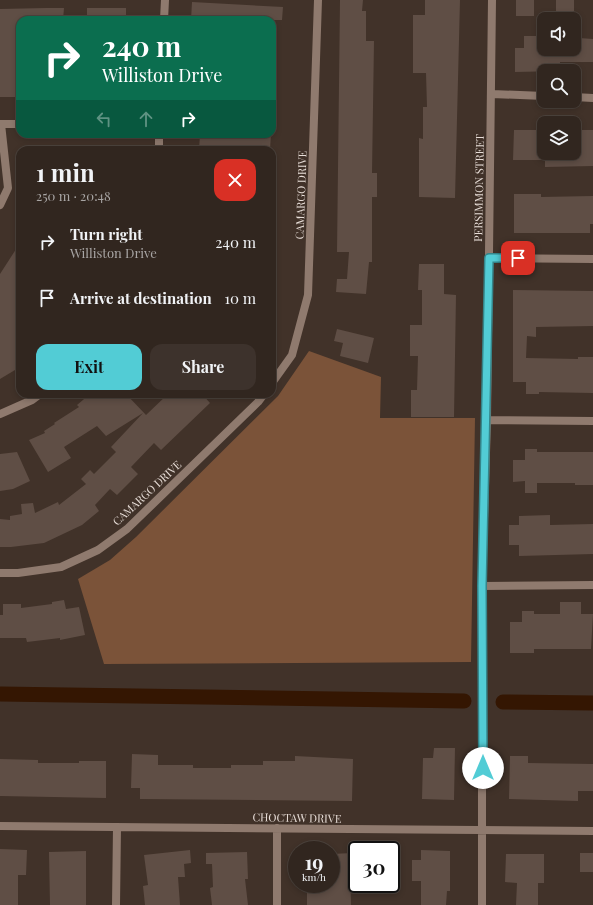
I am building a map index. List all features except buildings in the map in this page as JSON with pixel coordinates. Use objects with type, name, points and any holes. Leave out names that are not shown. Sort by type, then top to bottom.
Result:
[{"type":"street","points":[[164,16],[165,0]]},
{"type":"street","name":"CAMARGO DRIVE","points":[[276,377],[292,355],[308,295],[318,0]]},
{"type":"street","name":"PERSIMMON STREET","points":[[482,905],[482,586],[492,94],[492,0]]},
{"type":"street","points":[[492,94],[537,96]]},
{"type":"street","points":[[581,97],[593,98]]},
{"type":"street","points":[[0,205],[8,188],[1,124],[16,124]]},
{"type":"street","points":[[489,258],[593,259]]},
{"type":"street","points":[[0,414],[35,398]]},
{"type":"street","name":"CAMARGO DRIVE","points":[[0,573],[18,573],[61,567],[98,550],[127,529],[261,398]]},
{"type":"street","points":[[486,420],[593,421]]},
{"type":"street","points":[[482,586],[593,585]]},
{"type":"street","name":"CHOCTAW DRIVE","points":[[0,826],[593,831]]},
{"type":"street","points":[[116,905],[117,827]]},
{"type":"street","points":[[277,828],[277,905]]},
{"type":"shaded area","points":[[309,351],[381,377],[380,418],[475,418],[471,662],[104,664],[78,579],[110,560],[136,537],[278,396]]},
{"type":"waterway","points":[[0,694],[464,701]]},
{"type":"waterway","points":[[503,702],[593,703]]},
{"type":"route","points":[[483,768],[482,586],[489,258],[518,258]]}]
